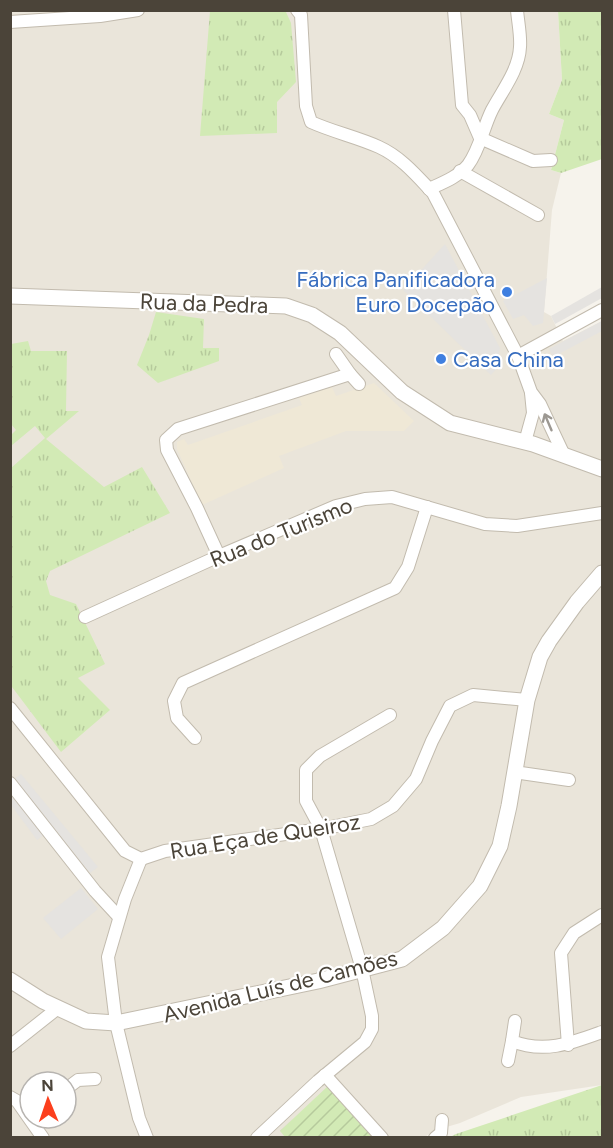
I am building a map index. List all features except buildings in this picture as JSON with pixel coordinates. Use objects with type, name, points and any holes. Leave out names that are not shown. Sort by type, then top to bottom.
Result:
[{"type":"street","points":[[12,18],[138,10]]},
{"type":"street","points":[[297,10],[301,15],[306,106],[311,122],[335,133],[380,147],[415,173],[429,189],[518,356],[531,392],[540,404],[563,453]]},
{"type":"street","points":[[454,10],[462,105],[470,115],[480,138],[534,161],[551,160]]},
{"type":"street","points":[[429,189],[451,178],[467,166],[478,147],[480,138],[514,70],[520,48],[517,10]]},
{"type":"street","points":[[460,171],[538,215]]},
{"type":"street","name":"Rua da Pedra","points":[[10,296],[286,306],[312,315],[340,333],[402,392],[450,423],[563,453],[603,469]]},
{"type":"street","points":[[518,356],[603,310]]},
{"type":"street","points":[[336,354],[359,384]]},
{"type":"street","points":[[219,556],[167,450],[166,440],[178,429],[350,374]]},
{"type":"street","points":[[525,442],[532,413],[531,392]]},
{"type":"street","name":"Rua do Turismo","points":[[85,617],[219,556],[345,503],[365,499],[392,497],[485,524],[517,526],[599,516]]},
{"type":"street","points":[[195,738],[177,718],[174,701],[183,683],[395,588],[408,567],[427,507]]},
{"type":"street","name":"Avenida Luís de Camões","points":[[10,980],[58,1008],[86,1021],[116,1023],[295,986],[402,959],[443,928],[480,886],[500,846],[526,700],[540,657],[603,561]]},
{"type":"street","name":"Avenida Luís de Camões","points":[[577,602],[603,573]]},
{"type":"street","name":"Rua Eça de Queiroz","points":[[10,708],[125,851],[141,859],[165,851],[321,829],[371,819],[393,806],[416,779],[450,706],[473,695],[526,700]]},
{"type":"street","points":[[257,1137],[365,1042],[372,1029],[372,1016],[362,969],[321,829],[306,801],[306,770],[320,756],[390,715]]},
{"type":"street","points":[[514,772],[569,780]]},
{"type":"street","points":[[10,783],[95,891],[119,917]]},
{"type":"street","points":[[141,859],[119,917],[108,957],[116,1023],[142,1135]]},
{"type":"street","points":[[568,1045],[561,953],[573,933],[603,915]]},
{"type":"street","points":[[10,1046],[58,1008]]},
{"type":"street","points":[[508,1061],[515,1021]]},
{"type":"street","points":[[512,1041],[542,1048],[568,1045],[603,1032]]},
{"type":"street","points":[[325,1075],[382,1137]]},
{"type":"street","points":[[78,1080],[95,1079]]},
{"type":"street","points":[[435,1137],[441,1133],[442,1120]]},
{"type":"shaded area","points":[[10,11],[558,11],[562,80],[549,114],[564,120],[551,170],[561,173],[552,210],[544,312],[551,316],[563,341],[602,321],[602,1085],[521,1097],[460,1123],[433,1131],[425,1137],[11,1137]]},
{"type":"shaded area","points":[[445,244],[500,348],[497,368],[491,375],[403,290]]},
{"type":"shaded area","points":[[547,278],[543,323],[533,326],[524,315],[513,319],[503,301]]},
{"type":"shaded area","points":[[602,287],[602,298],[555,324],[551,316]]},
{"type":"shaded area","points":[[602,321],[602,331],[553,357],[549,349]]},
{"type":"shaded area","points":[[374,383],[414,421],[404,431],[346,431],[279,456],[284,468],[202,505],[177,449],[177,442],[184,439],[188,445],[302,405],[299,398],[332,387],[336,396]]},
{"type":"shaded area","points":[[21,774],[98,867],[90,873],[13,780]]},
{"type":"shaded area","points":[[11,791],[44,835],[37,840],[11,805]]},
{"type":"shaded area","points":[[81,888],[98,909],[61,939],[43,918]]},
{"type":"green space","points":[[210,11],[286,12],[291,23],[296,82],[277,102],[277,133],[200,136]]},
{"type":"green space","points":[[558,11],[602,11],[602,159],[561,173],[551,170],[564,120],[549,114],[562,80]]},
{"type":"green space","points":[[156,312],[204,319],[203,348],[219,348],[219,361],[158,383],[137,365]]},
{"type":"green space","points":[[28,341],[31,351],[67,351],[66,411],[79,411],[46,439],[104,487],[142,467],[170,513],[50,571],[46,581],[50,595],[76,604],[105,664],[78,678],[110,710],[61,752],[11,688],[11,468],[45,438],[35,426],[11,446],[11,435],[16,430],[11,424],[11,344]]},
{"type":"green space","points":[[329,1085],[377,1137],[285,1137],[280,1131]]},
{"type":"green space","points":[[602,1085],[602,1137],[450,1137],[456,1134]]},
{"type":"place","name":"Fábrica Panificadora Euro Docepão","points":[[507,292]]},
{"type":"place","name":"Casa China","points":[[441,359]]}]
